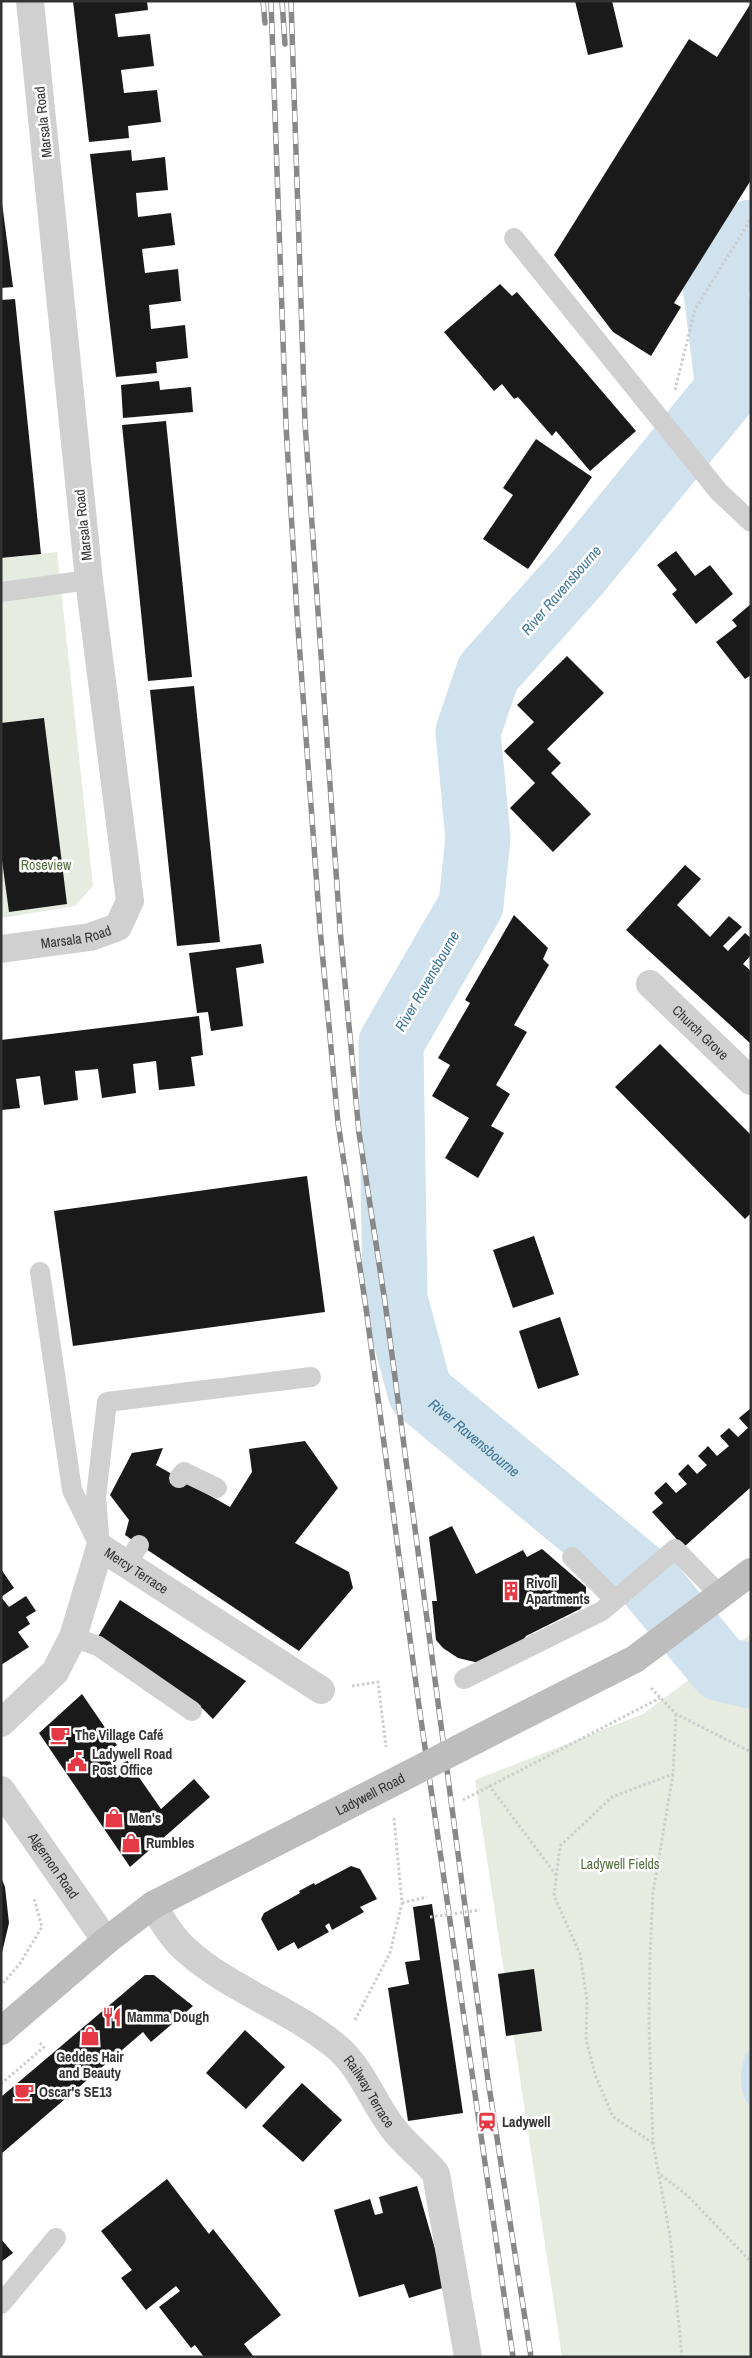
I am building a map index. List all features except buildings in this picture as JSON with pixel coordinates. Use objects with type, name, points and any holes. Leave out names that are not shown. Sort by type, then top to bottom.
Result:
[{"type":"main road","name":"Ladywell Road","points":[[1,2031],[106,1941],[153,1905],[635,1659],[746,1576]]},
{"type":"street","name":"Marsala Road","points":[[1,949],[90,937],[118,927],[130,901],[89,580],[30,1]]},
{"type":"street","name":"Church Grove","points":[[650,984],[751,1081]]},
{"type":"street","name":"Mercy Terrace","points":[[1,1723],[55,1672],[73,1637],[100,1547],[133,1554],[321,1690]]},
{"type":"street","name":"Algernon Road","points":[[1,1790],[106,1941]]},
{"type":"street","name":"Railway Terrace","points":[[153,1905],[170,1932],[185,1950],[204,1964],[312,2029],[339,2050],[355,2067],[398,2136],[427,2162],[436,2174],[468,2357]]},
{"type":"lane","points":[[514,238],[720,492],[751,522]]},
{"type":"lane","points":[[1,592],[89,580]]},
{"type":"lane","points":[[40,1272],[72,1490],[100,1547]]},
{"type":"lane","points":[[100,1547],[96,1496],[107,1402],[311,1377]]},
{"type":"lane","points":[[179,1478],[184,1472],[217,1488]]},
{"type":"lane","points":[[464,1679],[602,1611],[675,1549],[721,1596]]},
{"type":"lane","points":[[572,1557],[621,1596]]},
{"type":"lane","points":[[73,1637],[98,1646],[192,1711]]},
{"type":"lane","points":[[1,2304],[56,2238]]},
{"type":"path","points":[[666,426],[695,309],[751,219]]},
{"type":"path","points":[[378,1682],[386,1747]]},
{"type":"path","points":[[652,1690],[676,1714],[751,1752]]},
{"type":"path","points":[[463,1800],[660,1698]]},
{"type":"path","points":[[676,1714],[673,1774],[653,1893],[650,1955],[653,2143],[670,2236],[682,2357]]},
{"type":"path","points":[[653,2143],[613,2117],[596,2077],[586,2040],[587,2000],[580,1954],[554,1896],[560,1846],[612,1797],[673,1774]]},
{"type":"path","points":[[489,1785],[557,1875]]},
{"type":"path","points":[[339,2050],[390,1953],[402,1903],[394,1818]]},
{"type":"path","points":[[1,1986],[20,1965],[42,1928],[32,1891]]},
{"type":"path","points":[[402,1903],[427,1897]]},
{"type":"path","points":[[430,1917],[480,1910]]},
{"type":"path","points":[[1,2084],[44,2047]]},
{"type":"path","points":[[660,2174],[686,2195],[751,2262]]},
{"type":"green space","name":"Roseview","points":[[57,552],[93,886],[75,906],[1,918],[1,559]]},
{"type":"green space","name":"Ladywell Fields","points":[[751,1634],[751,2357],[562,2357],[475,1780],[643,1714]]},
{"type":"waterway","name":"River Ravensbourne","points":[[751,232],[715,284],[728,389],[580,570],[488,673],[468,732],[478,838],[471,905],[391,1043],[395,1299],[420,1392],[648,1581],[721,1669],[751,1676]]},
{"type":"waterway","points":[[751,2056],[746,2078],[751,2099]]},
{"type":"railway","points":[[263,1],[265,23]]},
{"type":"railway","points":[[271,1],[286,425],[297,614],[320,928],[338,1123],[366,1308],[418,1699],[513,2357]]},
{"type":"railway","points":[[282,1],[285,44]]},
{"type":"railway","points":[[291,1],[305,423],[340,929],[359,1133],[385,1302],[488,2080],[531,2357]]},
{"type":"place","name":"Rivoli Apartments","points":[[511,1591]]},
{"type":"place","name":"The Village Café","points":[[60,1735]]},
{"type":"place","name":"Ladywell Road Post Office","points":[[77,1762]]},
{"type":"place","name":"Men's","points":[[114,1818]]},
{"type":"place","name":"Rumbles","points":[[131,1843]]},
{"type":"place","name":"Mamma Dough","points":[[112,2017]]},
{"type":"place","name":"Geddes Hair and Beauty","points":[[90,2036]]},
{"type":"place","name":"Oscar's SE13","points":[[24,2092]]},
{"type":"place","name":"Ladywell","points":[[487,2122]]}]
